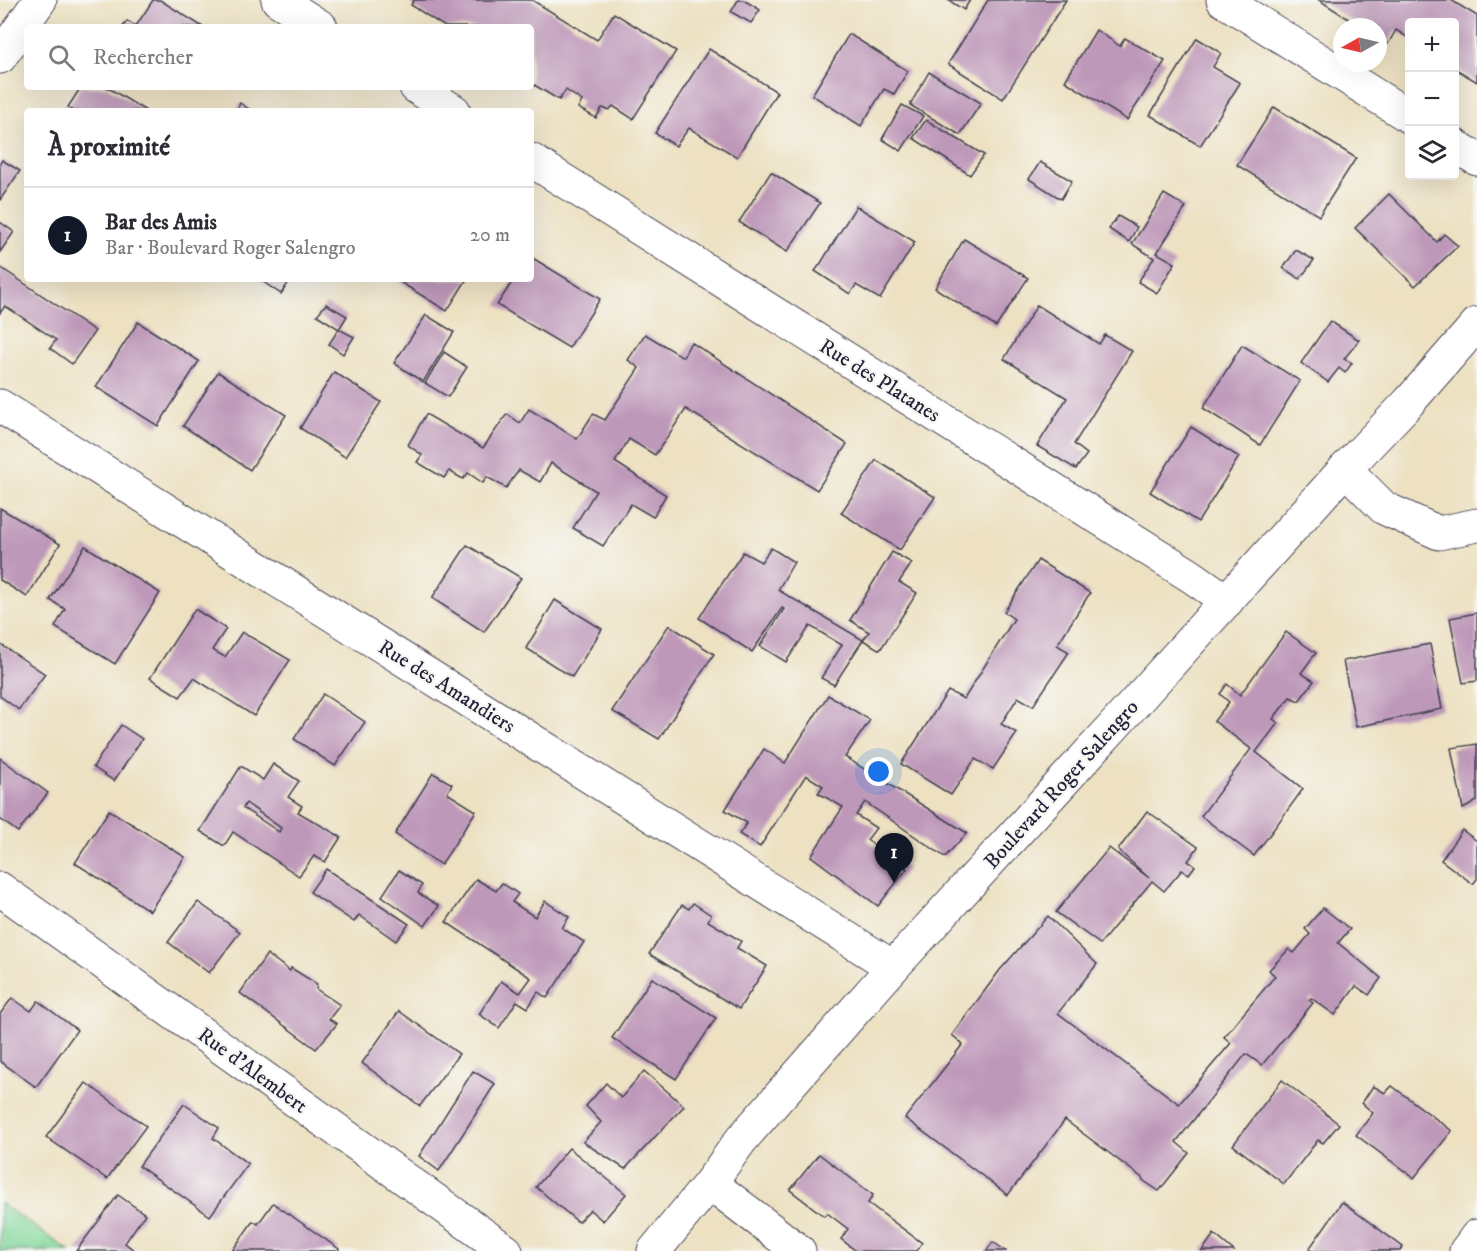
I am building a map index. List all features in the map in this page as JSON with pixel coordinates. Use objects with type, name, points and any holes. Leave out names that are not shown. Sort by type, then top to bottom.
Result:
[{"type":"street","points":[[0,57],[40,0]]},
{"type":"street","points":[[278,0],[316,24]]},
{"type":"street","points":[[1222,0],[1405,114]]},
{"type":"street","points":[[421,90],[449,108]]},
{"type":"street","points":[[1459,148],[1477,159]]},
{"type":"street","name":"Rue des Platanes","points":[[534,162],[1227,601]]},
{"type":"street","name":"Boulevard Roger Salengro","points":[[654,1251],[710,1183],[741,1140],[893,967],[1345,469],[1409,402],[1477,324]]},
{"type":"street","name":"Rue des Amandiers","points":[[0,406],[893,967]]},
{"type":"street","points":[[1345,469],[1384,508],[1439,533],[1477,525]]},
{"type":"street","name":"Rue d'Alembert","points":[[0,889],[506,1251]]},
{"type":"street","points":[[710,1183],[799,1251]]},
{"type":"street","points":[[1466,1251],[1477,1236]]},
{"type":"green space","points":[[0,1203],[69,1251],[0,1251]]},
{"type":"building","points":[[153,0],[160,0],[198,24],[137,24]]},
{"type":"building","points":[[414,0],[532,0],[597,40],[614,13],[676,51],[633,119],[613,106],[609,110],[602,108],[596,118],[578,108],[582,101],[566,90],[559,100],[534,85],[534,24],[440,24],[411,5]]},
{"type":"building","points":[[738,0],[744,0],[760,10],[751,23],[731,12]]},
{"type":"building","points":[[948,0],[970,0],[964,10]]},
{"type":"building","points":[[988,0],[1066,0],[1003,99],[948,64]]},
{"type":"building","points":[[1319,0],[1451,0],[1477,16],[1477,82],[1459,71],[1459,18],[1405,18],[1405,36],[1396,30],[1388,44],[1387,18],[1347,18]]},
{"type":"building","points":[[1096,30],[1120,46],[1125,38],[1165,61],[1127,120],[1065,81]]},
{"type":"building","points":[[849,34],[908,71],[894,94],[884,89],[861,126],[812,95]]},
{"type":"building","points":[[1197,38],[1221,53],[1213,67],[1240,83],[1200,146],[1150,115]]},
{"type":"building","points":[[709,49],[777,92],[737,157],[689,128],[676,146],[655,133]]},
{"type":"building","points":[[929,72],[981,103],[960,135],[910,105]]},
{"type":"building","points":[[79,90],[112,90],[141,108],[70,108]]},
{"type":"building","points":[[240,103],[248,108],[238,108]]},
{"type":"building","points":[[902,105],[923,116],[901,151],[882,139]]},
{"type":"building","points":[[1274,107],[1356,158],[1319,216],[1237,165]]},
{"type":"building","points":[[926,120],[984,155],[970,175],[913,138]]},
{"type":"building","points":[[2,160],[20,171],[0,200],[0,163]]},
{"type":"building","points":[[1040,162],[1072,181],[1061,199],[1029,179]]},
{"type":"building","points":[[771,172],[820,203],[787,252],[739,222]]},
{"type":"building","points":[[1164,194],[1186,207],[1157,253],[1175,263],[1157,293],[1138,282],[1154,258],[1132,244]]},
{"type":"building","points":[[1389,194],[1437,242],[1444,234],[1458,246],[1415,286],[1355,228]]},
{"type":"building","points":[[856,206],[915,242],[880,299],[856,285],[850,294],[815,271]]},
{"type":"building","points":[[1118,216],[1137,227],[1129,242],[1109,229]]},
{"type":"building","points":[[0,222],[14,232],[0,252]]},
{"type":"building","points":[[964,239],[1028,278],[996,327],[935,288]]},
{"type":"building","points":[[1296,250],[1314,260],[1300,279],[1283,268]]},
{"type":"building","points":[[534,259],[600,299],[569,348],[497,305],[512,282],[534,282]]},
{"type":"building","points":[[0,267],[95,331],[72,364],[50,348],[56,340],[5,306],[0,313]]},
{"type":"building","points":[[263,282],[289,282],[281,294]]},
{"type":"building","points":[[400,282],[465,282],[447,311]]},
{"type":"building","points":[[326,304],[347,316],[339,329],[317,315]]},
{"type":"building","points":[[1037,305],[1099,344],[1105,335],[1132,351],[1074,444],[1087,454],[1076,469],[1037,446],[1067,398],[1004,359]]},
{"type":"building","points":[[426,315],[454,332],[423,382],[394,363]]},
{"type":"building","points":[[1330,321],[1359,340],[1344,359],[1352,363],[1345,373],[1339,368],[1328,382],[1301,363]]},
{"type":"building","points":[[138,322],[199,361],[158,426],[96,387]]},
{"type":"building","points":[[339,329],[354,337],[343,354],[329,344]]},
{"type":"building","points":[[645,334],[683,357],[691,342],[847,444],[817,490],[686,409],[655,455],[629,439],[615,462],[666,495],[653,517],[631,504],[603,546],[573,528],[596,491],[551,463],[540,482],[519,470],[506,488],[487,477],[483,483],[468,473],[463,479],[449,471],[444,478],[417,462],[422,455],[408,445],[426,414],[483,448],[507,414],[520,423],[529,409],[577,439],[593,414],[605,420],[639,368],[628,360]]},
{"type":"building","points":[[1242,345],[1300,381],[1260,445],[1203,408]]},
{"type":"building","points":[[444,352],[467,367],[448,397],[425,383]]},
{"type":"building","points":[[218,372],[286,415],[250,470],[183,426]]},
{"type":"building","points":[[334,372],[381,402],[345,457],[300,428]]},
{"type":"building","points":[[1191,427],[1239,457],[1198,522],[1150,492]]},
{"type":"building","points":[[876,460],[935,497],[900,550],[841,513]]},
{"type":"building","points":[[0,508],[60,544],[27,597],[0,580]]},
{"type":"building","points":[[467,545],[521,578],[484,632],[432,598]]},
{"type":"building","points":[[85,546],[160,593],[115,664],[55,627],[65,609],[50,600]]},
{"type":"building","points":[[771,548],[794,562],[778,590],[863,640],[834,685],[821,678],[842,645],[810,626],[786,662],[760,646],[784,609],[782,608],[752,652],[699,618],[743,552],[761,562]]},
{"type":"building","points":[[892,552],[912,563],[899,582],[917,593],[880,650],[863,640],[869,632],[850,620]]},
{"type":"building","points":[[1038,560],[1090,593],[1057,645],[1069,652],[1033,706],[1018,697],[1001,724],[1017,733],[993,769],[975,759],[951,795],[901,764],[948,691],[964,699],[1014,619],[1004,612]]},
{"type":"building","points":[[555,600],[602,629],[572,677],[526,648]]},
{"type":"building","points":[[195,609],[226,629],[212,650],[225,657],[242,632],[290,660],[254,716],[194,678],[180,697],[150,678]]},
{"type":"building","points":[[1477,613],[1477,681],[1463,683],[1450,618]]},
{"type":"building","points":[[669,625],[714,654],[659,739],[612,711]]},
{"type":"building","points":[[1286,632],[1316,653],[1301,673],[1314,681],[1299,701],[1290,697],[1273,719],[1278,723],[1256,752],[1303,789],[1254,856],[1201,816],[1251,749],[1214,721],[1229,702],[1220,694],[1227,684],[1240,695]]},
{"type":"building","points":[[0,644],[45,674],[19,710],[0,696]]},
{"type":"building","points":[[1430,644],[1442,709],[1356,727],[1343,661]]},
{"type":"building","points":[[323,694],[365,722],[335,766],[294,739]]},
{"type":"building","points":[[828,695],[870,720],[845,757],[967,833],[945,857],[865,802],[856,815],[876,828],[867,840],[907,869],[878,906],[811,856],[843,807],[818,793],[823,786],[806,775],[760,847],[739,834],[747,823],[725,810],[764,749],[785,763]]},
{"type":"building","points":[[121,725],[142,739],[114,781],[93,767]]},
{"type":"building","points":[[1477,744],[1477,801],[1463,809],[1451,748]]},
{"type":"building","points":[[0,758],[48,793],[18,832],[0,819]]},
{"type":"building","points":[[273,764],[299,781],[288,797],[302,806],[298,812],[341,837],[325,862],[314,856],[299,876],[233,832],[224,846],[200,831],[241,766],[263,780]],"holes":[[[246,803],[281,828],[279,832],[243,808]]]},
{"type":"building","points":[[433,773],[452,784],[447,793],[476,811],[441,865],[395,834]]},
{"type":"building","points":[[109,810],[185,857],[150,911],[75,863]]},
{"type":"building","points":[[1147,811],[1198,847],[1188,861],[1195,866],[1189,874],[1182,870],[1164,891],[1152,881],[1100,944],[1056,912],[1109,848],[1149,878],[1118,850]]},
{"type":"building","points":[[1462,830],[1477,841],[1477,879],[1473,884],[1441,860]]},
{"type":"building","points":[[326,869],[409,924],[396,941],[359,915],[354,922],[310,892]]},
{"type":"building","points":[[399,870],[422,885],[418,893],[439,906],[425,926],[382,896]]},
{"type":"building","points":[[476,879],[496,891],[502,883],[518,894],[512,902],[535,917],[545,901],[569,917],[562,928],[584,942],[547,998],[538,992],[528,1008],[517,1001],[499,1028],[479,1014],[501,981],[520,993],[531,978],[446,922]]},
{"type":"building","points":[[198,902],[240,932],[209,973],[168,942]]},
{"type":"building","points":[[693,903],[711,915],[708,921],[741,941],[737,948],[767,966],[739,1009],[649,954],[682,905],[689,909]]},
{"type":"building","points":[[1323,908],[1350,929],[1338,943],[1381,978],[1369,995],[1356,986],[1335,1015],[1311,998],[1309,1000],[1313,1003],[1262,1065],[1246,1054],[1176,1142],[1189,1153],[1159,1191],[1065,1120],[1008,1195],[905,1118],[963,1044],[952,1035],[1000,970],[1048,916],[1097,964],[1058,1013],[1179,1104],[1231,1043],[1224,1037],[1275,976],[1269,970],[1289,949],[1294,953],[1310,934],[1305,929]]},
{"type":"building","points":[[267,954],[290,971],[291,968],[317,984],[316,989],[340,1005],[329,1019],[337,1024],[316,1049],[240,993]]},
{"type":"building","points":[[652,978],[716,1018],[676,1079],[612,1038]]},
{"type":"building","points":[[12,998],[31,1011],[38,1001],[77,1030],[36,1087],[0,1061],[0,1014]]},
{"type":"building","points":[[399,1011],[459,1054],[420,1106],[362,1063]]},
{"type":"building","points":[[473,1071],[495,1084],[439,1171],[419,1156]]},
{"type":"building","points":[[644,1071],[684,1106],[625,1169],[583,1142],[601,1122],[586,1106],[606,1083],[621,1098]]},
{"type":"building","points":[[1282,1080],[1339,1124],[1323,1143],[1318,1140],[1284,1184],[1233,1145]]},
{"type":"building","points":[[86,1083],[146,1126],[107,1179],[46,1137]]},
{"type":"building","points":[[1373,1086],[1385,1093],[1392,1086],[1452,1131],[1414,1178],[1356,1135],[1373,1113],[1362,1103]]},
{"type":"building","points":[[184,1104],[219,1128],[213,1138],[248,1164],[210,1216],[139,1166]]},
{"type":"building","points":[[569,1148],[626,1194],[603,1221],[590,1210],[578,1222],[536,1187]]},
{"type":"building","points":[[819,1154],[873,1195],[868,1203],[922,1243],[916,1251],[856,1251],[841,1239],[848,1229],[827,1213],[824,1216],[790,1190]]},
{"type":"building","points":[[118,1195],[145,1214],[125,1243],[135,1251],[76,1251]]},
{"type":"building","points":[[1342,1202],[1403,1247],[1400,1251],[1312,1251],[1309,1249]]},
{"type":"building","points":[[273,1203],[339,1249],[338,1251],[232,1251],[253,1221],[258,1224]]},
{"type":"building","points":[[1214,1234],[1234,1251],[1202,1251]]},
{"type":"building","points":[[993,1242],[1006,1251],[986,1251]]},
{"type":"place","name":"Bar des Amis","points":[[894,883]]}]
